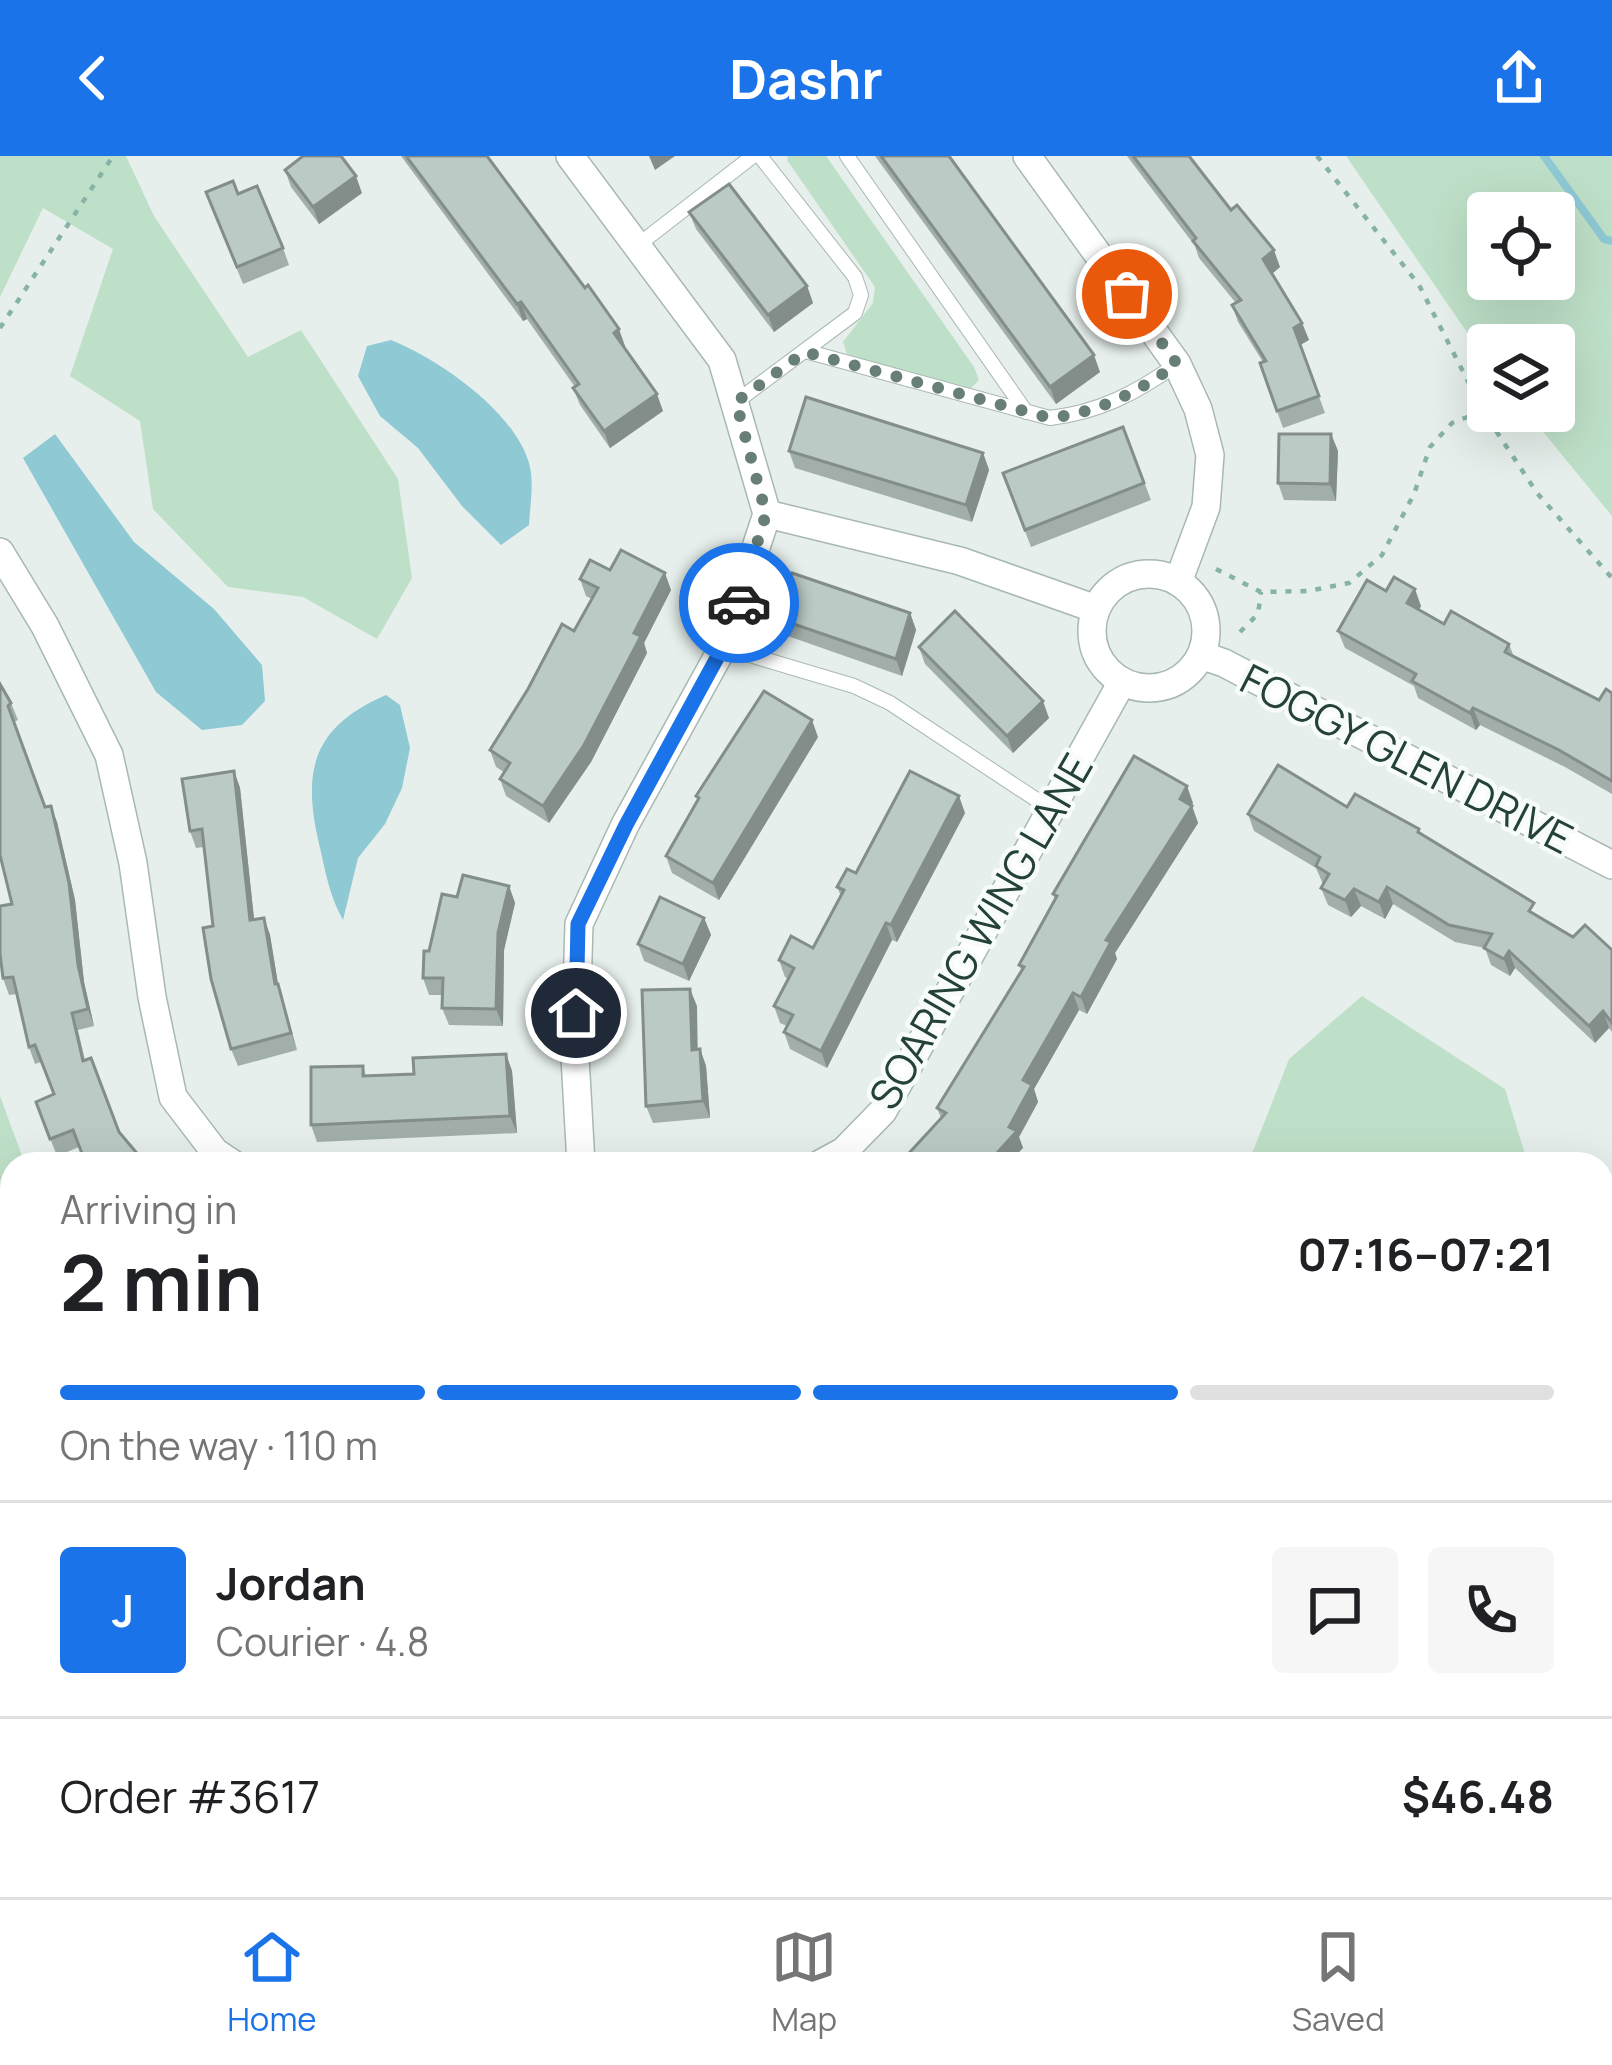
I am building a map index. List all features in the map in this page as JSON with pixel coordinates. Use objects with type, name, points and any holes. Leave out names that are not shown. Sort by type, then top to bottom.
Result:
[{"type":"street","points":[[570,156],[722,360],[766,514],[723,647],[578,924],[575,1057],[580,1152]]},
{"type":"street","points":[[1027,156],[1177,364],[1198,409],[1210,455],[1206,507],[1178,582]]},
{"type":"street","points":[[766,514],[960,561],[1096,609]]},
{"type":"street","points":[[0,552],[45,626],[109,754],[133,862],[152,997],[173,1097],[215,1152]]},
{"type":"street","points":[[1140,574],[1178,582],[1191,592],[1206,622],[1201,655],[1176,682],[1139,688],[1122,682],[1108,672],[1092,643],[1096,609],[1122,580],[1140,574]]},
{"type":"street","name":"FOGGY GLEN DRIVE","points":[[1201,655],[1612,865]]},
{"type":"street","name":"SOARING WING LANE","points":[[842,1152],[883,1111],[1122,682]]},
{"type":"lane","points":[[638,245],[757,156],[855,278],[861,295],[855,313],[736,402]]},
{"type":"lane","points":[[847,156],[1026,412]]},
{"type":"lane","points":[[805,352],[1050,418],[1088,413],[1139,391],[1177,364]]},
{"type":"lane","points":[[723,647],[854,686],[890,703],[1052,810]]},
{"type":"path","points":[[0,328],[113,156]]},
{"type":"path","points":[[1317,156],[1419,285],[1467,379]]},
{"type":"path","points":[[1216,569],[1261,592],[1308,591],[1349,583],[1382,555],[1414,494],[1430,447],[1452,423],[1467,417]]},
{"type":"path","points":[[1497,432],[1537,493],[1612,578]]},
{"type":"path","points":[[1240,632],[1258,614],[1261,592]]},
{"type":"green space","points":[[0,156],[126,156],[154,216],[248,357],[301,330],[398,479],[412,578],[377,639],[303,597],[228,587],[153,509],[140,421],[70,376],[113,249],[43,208],[0,297]]},
{"type":"green space","points":[[788,156],[826,156],[974,367],[979,380],[971,388],[959,389],[847,354],[843,342],[873,303],[875,287]]},
{"type":"green space","points":[[1346,156],[1612,156],[1612,516],[1543,432],[1575,432],[1575,324],[1467,324],[1467,332]]},
{"type":"green space","points":[[1362,996],[1505,1089],[1524,1152],[1253,1152],[1289,1059]]},
{"type":"green space","points":[[0,1096],[21,1152],[0,1152]]},
{"type":"water","points":[[391,340],[471,388],[519,441],[531,475],[529,525],[501,545],[462,506],[418,448],[380,416],[358,376],[367,346]]},
{"type":"water","points":[[55,434],[134,542],[214,609],[262,665],[265,701],[242,725],[202,730],[156,692],[23,458]]},
{"type":"water","points":[[386,695],[400,705],[410,748],[402,788],[385,824],[358,858],[343,920],[320,848],[313,775],[327,738],[341,722]]},
{"type":"building","points":[[303,156],[341,156],[356,176],[313,207],[285,170]]},
{"type":"building","points":[[406,156],[487,156],[585,288],[588,285],[619,329],[614,333],[657,394],[604,431],[573,388],[579,384],[521,302],[517,304]]},
{"type":"building","points":[[881,156],[949,156],[1094,355],[1050,387]]},
{"type":"building","points":[[1133,156],[1189,156],[1231,210],[1237,205],[1274,250],[1263,259],[1302,323],[1294,328],[1319,396],[1277,411],[1260,363],[1266,361],[1232,305],[1241,300]]},
{"type":"building","points":[[233,181],[238,194],[257,186],[283,248],[237,267],[206,192]]},
{"type":"building","points":[[729,184],[807,286],[768,315],[689,212]]},
{"type":"building","points":[[806,397],[983,453],[966,505],[789,451]]},
{"type":"building","points":[[1123,427],[1144,483],[1025,530],[1003,473]]},
{"type":"building","points":[[1279,434],[1331,434],[1330,484],[1278,483]]},
{"type":"building","points":[[621,550],[665,573],[634,633],[641,636],[584,745],[543,806],[500,779],[510,763],[490,750],[562,624],[574,631],[598,588],[580,579],[590,560],[610,570]]},
{"type":"building","points":[[792,573],[910,613],[896,659],[776,618]]},
{"type":"building","points":[[1394,577],[1415,589],[1407,603],[1444,624],[1451,611],[1509,644],[1505,652],[1599,700],[1606,689],[1612,693],[1612,781],[1473,708],[1470,713],[1412,681],[1416,674],[1338,631],[1367,580],[1386,591]]},
{"type":"building","points":[[955,611],[1043,701],[1007,736],[919,647]]},
{"type":"building","points":[[0,684],[11,703],[8,706],[45,807],[51,806],[69,883],[88,1009],[72,1013],[83,1061],[91,1058],[119,1132],[136,1152],[81,1152],[73,1130],[50,1139],[36,1102],[54,1094],[35,1045],[29,1047],[13,977],[3,978],[0,906],[12,904],[0,855]]},
{"type":"building","points":[[764,691],[812,720],[713,883],[666,856],[696,796]]},
{"type":"building","points":[[1134,756],[1187,786],[1180,799],[1192,806],[1106,940],[1111,942],[1081,997],[1073,993],[1023,1080],[1032,1085],[1009,1127],[1017,1131],[998,1152],[910,1152],[946,1113],[937,1108],[1024,967],[1019,965],[1057,896],[1053,894]]},
{"type":"building","points":[[1278,765],[1347,807],[1355,794],[1419,829],[1534,903],[1529,911],[1573,937],[1585,925],[1612,950],[1612,1023],[1603,1011],[1589,1026],[1509,951],[1504,959],[1484,948],[1492,934],[1449,925],[1387,887],[1379,902],[1354,889],[1345,900],[1321,888],[1329,874],[1316,866],[1320,857],[1248,814]]},
{"type":"building","points":[[234,771],[250,920],[264,918],[275,984],[291,1033],[231,1049],[211,979],[203,928],[213,926],[202,829],[190,831],[182,779]]},
{"type":"building","points":[[910,771],[959,796],[891,925],[886,923],[821,1051],[784,1032],[793,1015],[774,1006],[794,968],[779,960],[791,936],[813,948],[844,890],[837,887],[847,869],[856,873]]},
{"type":"building","points":[[463,875],[509,886],[498,933],[496,1009],[442,1008],[443,978],[423,978],[424,951],[429,951],[442,894],[457,897]]},
{"type":"building","points":[[660,897],[704,918],[683,964],[638,944]]},
{"type":"building","points":[[690,989],[692,1050],[700,1049],[703,1101],[646,1106],[642,990]]},
{"type":"building","points":[[506,1054],[510,1116],[311,1125],[311,1067],[363,1066],[363,1076],[414,1074],[413,1058]]},
{"type":"waterway","points":[[1544,156],[1604,239],[1612,241]]},
{"type":"way so far","points":[[739,603],[766,514],[736,402],[805,352],[1050,418],[1088,413],[1139,391],[1177,364],[1127,294]]},
{"type":"route","points":[[576,1013],[578,924],[723,647],[739,603]]}]
